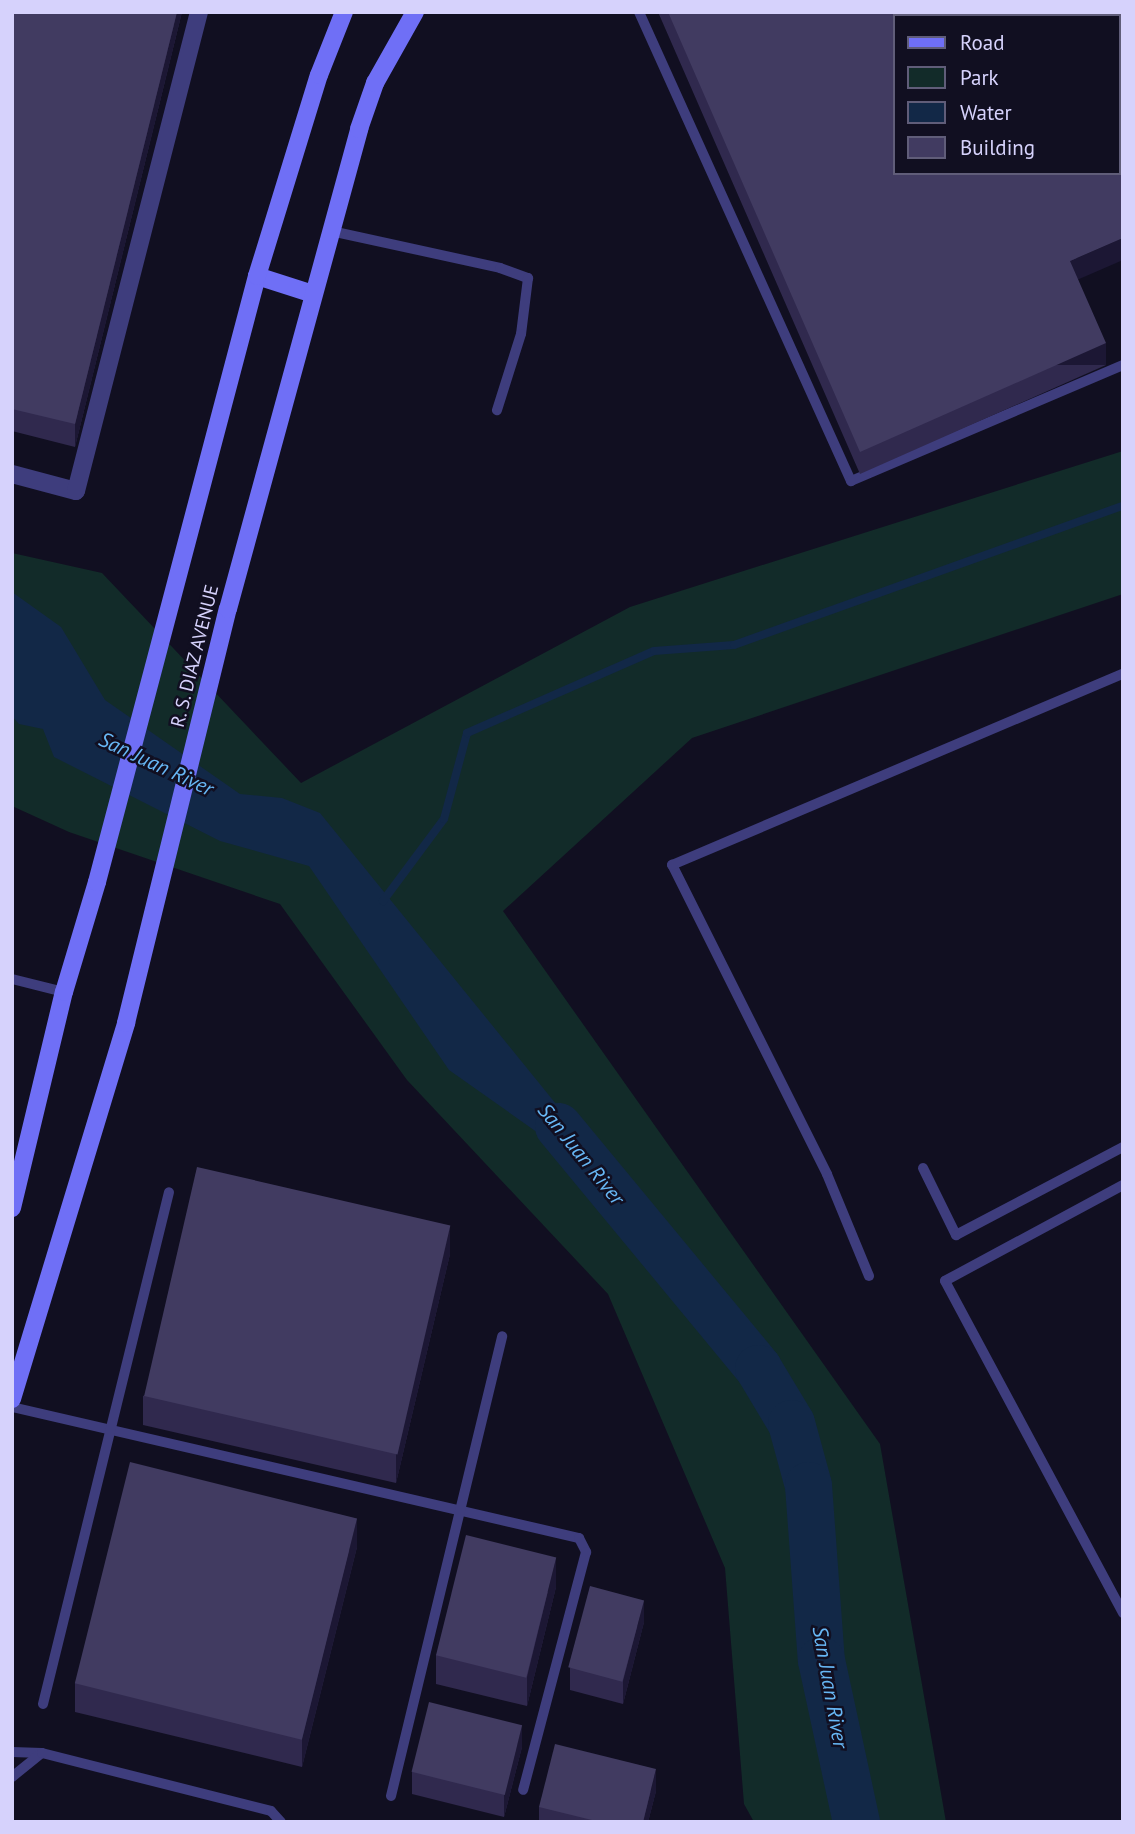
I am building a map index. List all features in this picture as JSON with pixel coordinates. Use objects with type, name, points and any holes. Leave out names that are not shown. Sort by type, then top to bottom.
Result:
[{"type":"street","points":[[12,474],[76,491],[199,12]]},
{"type":"street","name":"R. S. DIAZ AVENUE","points":[[12,1208],[64,992],[97,882],[257,276],[319,75],[344,12]]},
{"type":"street","name":"R. S. DIAZ AVENUE","points":[[12,1399],[126,1023],[228,609],[331,231],[375,83],[415,12]]},
{"type":"street","points":[[257,276],[313,294]]},
{"type":"lane","points":[[639,12],[851,481],[1123,365]]},
{"type":"lane","points":[[331,231],[500,268],[528,278],[521,334],[497,410]]},
{"type":"lane","points":[[869,1276],[827,1174],[673,865],[1123,674]]},
{"type":"lane","points":[[12,979],[64,992]]},
{"type":"lane","points":[[923,1168],[956,1235],[1123,1147]]},
{"type":"lane","points":[[1123,1185],[945,1281],[1123,1613]]},
{"type":"lane","points":[[43,1704],[169,1192]]},
{"type":"lane","points":[[391,1796],[502,1336]]},
{"type":"lane","points":[[12,1407],[579,1538],[586,1552],[523,1790]]},
{"type":"lane","points":[[12,1752],[42,1753],[271,1811],[281,1822]]},
{"type":"lane","points":[[12,1777],[42,1753]]},
{"type":"green space","points":[[1123,451],[1123,594],[692,738],[503,911],[880,1444],[946,1822],[754,1822],[744,1804],[725,1568],[608,1294],[407,1080],[280,904],[69,832],[12,806],[12,553],[102,573],[301,783],[630,607]]},
{"type":"water","points":[[12,592],[61,627],[105,700],[240,794],[282,798],[320,813],[569,1120],[599,1176],[449,1070],[309,866],[220,841],[54,757],[43,729],[19,724],[12,716]]},
{"type":"building","points":[[12,12],[177,12],[75,424],[12,409]]},
{"type":"building","points":[[668,12],[1061,12],[894,14],[894,175],[1121,175],[1121,150],[1123,238],[1070,261],[1106,343],[860,452]]},
{"type":"building","points":[[197,1167],[450,1225],[397,1454],[144,1396]]},
{"type":"building","points":[[130,1462],[357,1519],[302,1740],[75,1683]]},
{"type":"building","points":[[466,1535],[556,1557],[526,1678],[436,1655]]},
{"type":"building","points":[[590,1586],[644,1600],[622,1682],[568,1667]]},
{"type":"building","points":[[429,1702],[522,1725],[505,1795],[412,1772]]},
{"type":"building","points":[[555,1744],[656,1769],[643,1822],[600,1822],[539,1807]]},
{"type":"waterway","points":[[383,901],[444,819],[467,733],[654,651],[734,645],[1123,506]]},
{"type":"waterway","name":"San Juan River","points":[[558,1126],[758,1368],[791,1423],[808,1485],[821,1660],[856,1822]]}]
